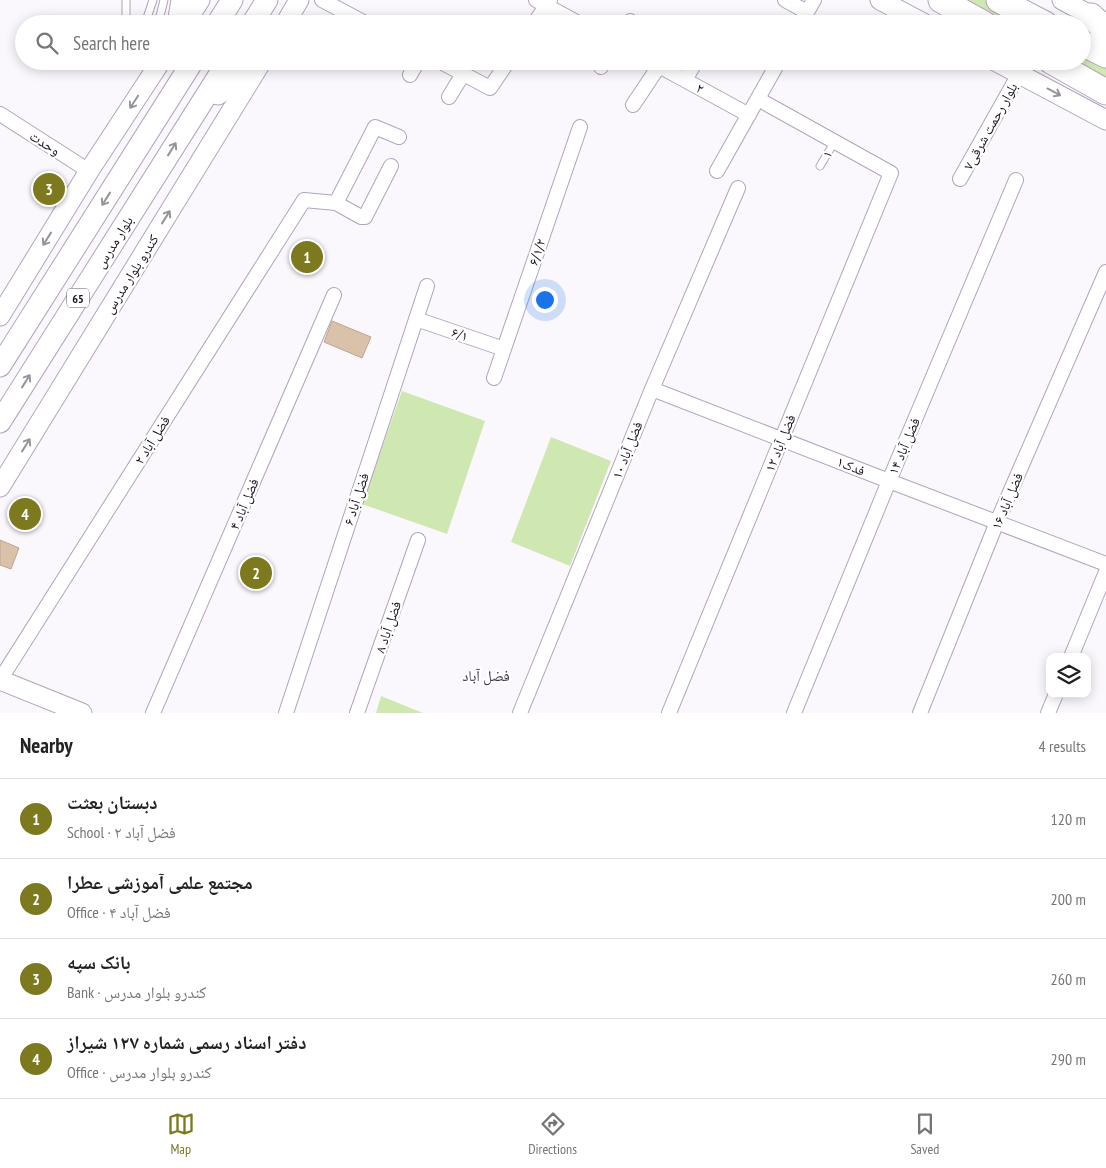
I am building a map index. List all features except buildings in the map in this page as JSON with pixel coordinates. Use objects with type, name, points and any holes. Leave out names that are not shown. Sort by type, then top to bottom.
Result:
[{"type":"highway","points":[[941,0],[968,15]]},
{"type":"highway","points":[[999,0],[1028,15]]},
{"type":"highway","points":[[1091,48],[1106,55]]},
{"type":"highway","points":[[1067,70],[1106,92]]},
{"type":"main road","points":[[178,15],[181,0]]},
{"type":"main road","points":[[191,15],[200,0]]},
{"type":"main road","points":[[223,15],[232,0]]},
{"type":"main road","points":[[258,15],[267,0]]},
{"type":"main road","points":[[290,15],[299,0]]},
{"type":"main road","points":[[880,0],[908,15]]},
{"type":"main road","points":[[1062,0],[1087,15]]},
{"type":"main road","points":[[2,307],[89,171],[150,70]]},
{"type":"main road","name":"65","points":[[0,366],[187,70]]},
{"type":"main road","name":"بلوار مدرس","points":[[0,422],[222,70]]},
{"type":"main road","points":[[188,124],[241,70]]},
{"type":"main road","name":"کندرو بلوار مدرس","points":[[0,487],[256,70]]},
{"type":"main road","points":[[1012,70],[1106,120]]},
{"type":"main road","points":[[132,158],[157,174]]},
{"type":"main road","points":[[0,680],[79,713]]},
{"type":"street","points":[[322,0],[351,15]]},
{"type":"street","points":[[785,0],[807,12]]},
{"type":"street","points":[[538,15],[544,2],[565,15]]},
{"type":"street","points":[[410,75],[413,70]]},
{"type":"street","points":[[456,70],[490,88],[502,70]]},
{"type":"street","points":[[633,105],[651,70]]},
{"type":"street","name":"۲","points":[[666,70],[749,115]]},
{"type":"street","points":[[685,80],[691,70]]},
{"type":"street","points":[[717,171],[774,70]]},
{"type":"street","points":[[449,96],[463,74]]},
{"type":"street","name":"بلوار رحمت شرقی۷","points":[[960,179],[1019,74]]},
{"type":"street","points":[[758,98],[835,141]]},
{"type":"street","name":"وحدت","points":[[0,114],[89,171]]},
{"type":"street","points":[[391,166],[365,217],[361,217],[336,203],[375,127],[399,138]]},
{"type":"street","name":"۶/۱/۲","points":[[494,378],[580,127]]},
{"type":"street","name":"فضل آباد ۱۲","points":[[669,713],[891,173],[835,141]]},
{"type":"street","name":"فضل آباد ۱۴","points":[[794,713],[889,481],[1016,180]]},
{"type":"street","name":"فضل آباد ۱۰","points":[[520,713],[652,389],[738,188]]},
{"type":"street","name":"فضل آباد ۲","points":[[0,680],[304,200],[336,203]]},
{"type":"street","name":"فضل آباد ۱۶","points":[[920,713],[997,522],[1106,272]]},
{"type":"street","name":"فضل آباد ۶","points":[[286,713],[427,286]]},
{"type":"street","name":"فضل آباد ۴","points":[[153,713],[334,295]]},
{"type":"street","name":"۶/۱","points":[[416,319],[504,349]]},
{"type":"street","name":"فدک۱","points":[[652,389],[1106,564]]},
{"type":"street","name":"فضل آباد ۸","points":[[357,713],[418,540]]},
{"type":"street","points":[[1073,653],[1106,572]]},
{"type":"street","points":[[1048,713],[1054,698]]},
{"type":"lane","points":[[126,0],[126,15]]},
{"type":"lane","points":[[148,15],[153,0]]},
{"type":"lane","points":[[160,15],[164,0]]},
{"type":"lane","name":"۱","points":[[820,166],[835,141]]},
{"type":"green space","points":[[962,0],[985,0],[1013,15],[990,15]]},
{"type":"green space","points":[[1091,56],[1106,64],[1106,78],[1091,70]]},
{"type":"green space","points":[[402,391],[485,421],[447,534],[362,504]]},
{"type":"green space","points":[[551,437],[611,461],[570,566],[511,542]]},
{"type":"green space","points":[[381,696],[423,713],[376,713]]},
{"type":"place","name":"بانک سپه","points":[[49,189]]},
{"type":"place","name":"دبستان بعثت","points":[[307,257]]},
{"type":"place","name":"دفتر اسناد رسمی شماره ۱۲۷ شیراز","points":[[25,514]]},
{"type":"place","name":"مجتمع علمی آموزشی عطرا","points":[[256,573]]},
{"type":"district","name":"فضل آباد","points":[[486,675]]}]
